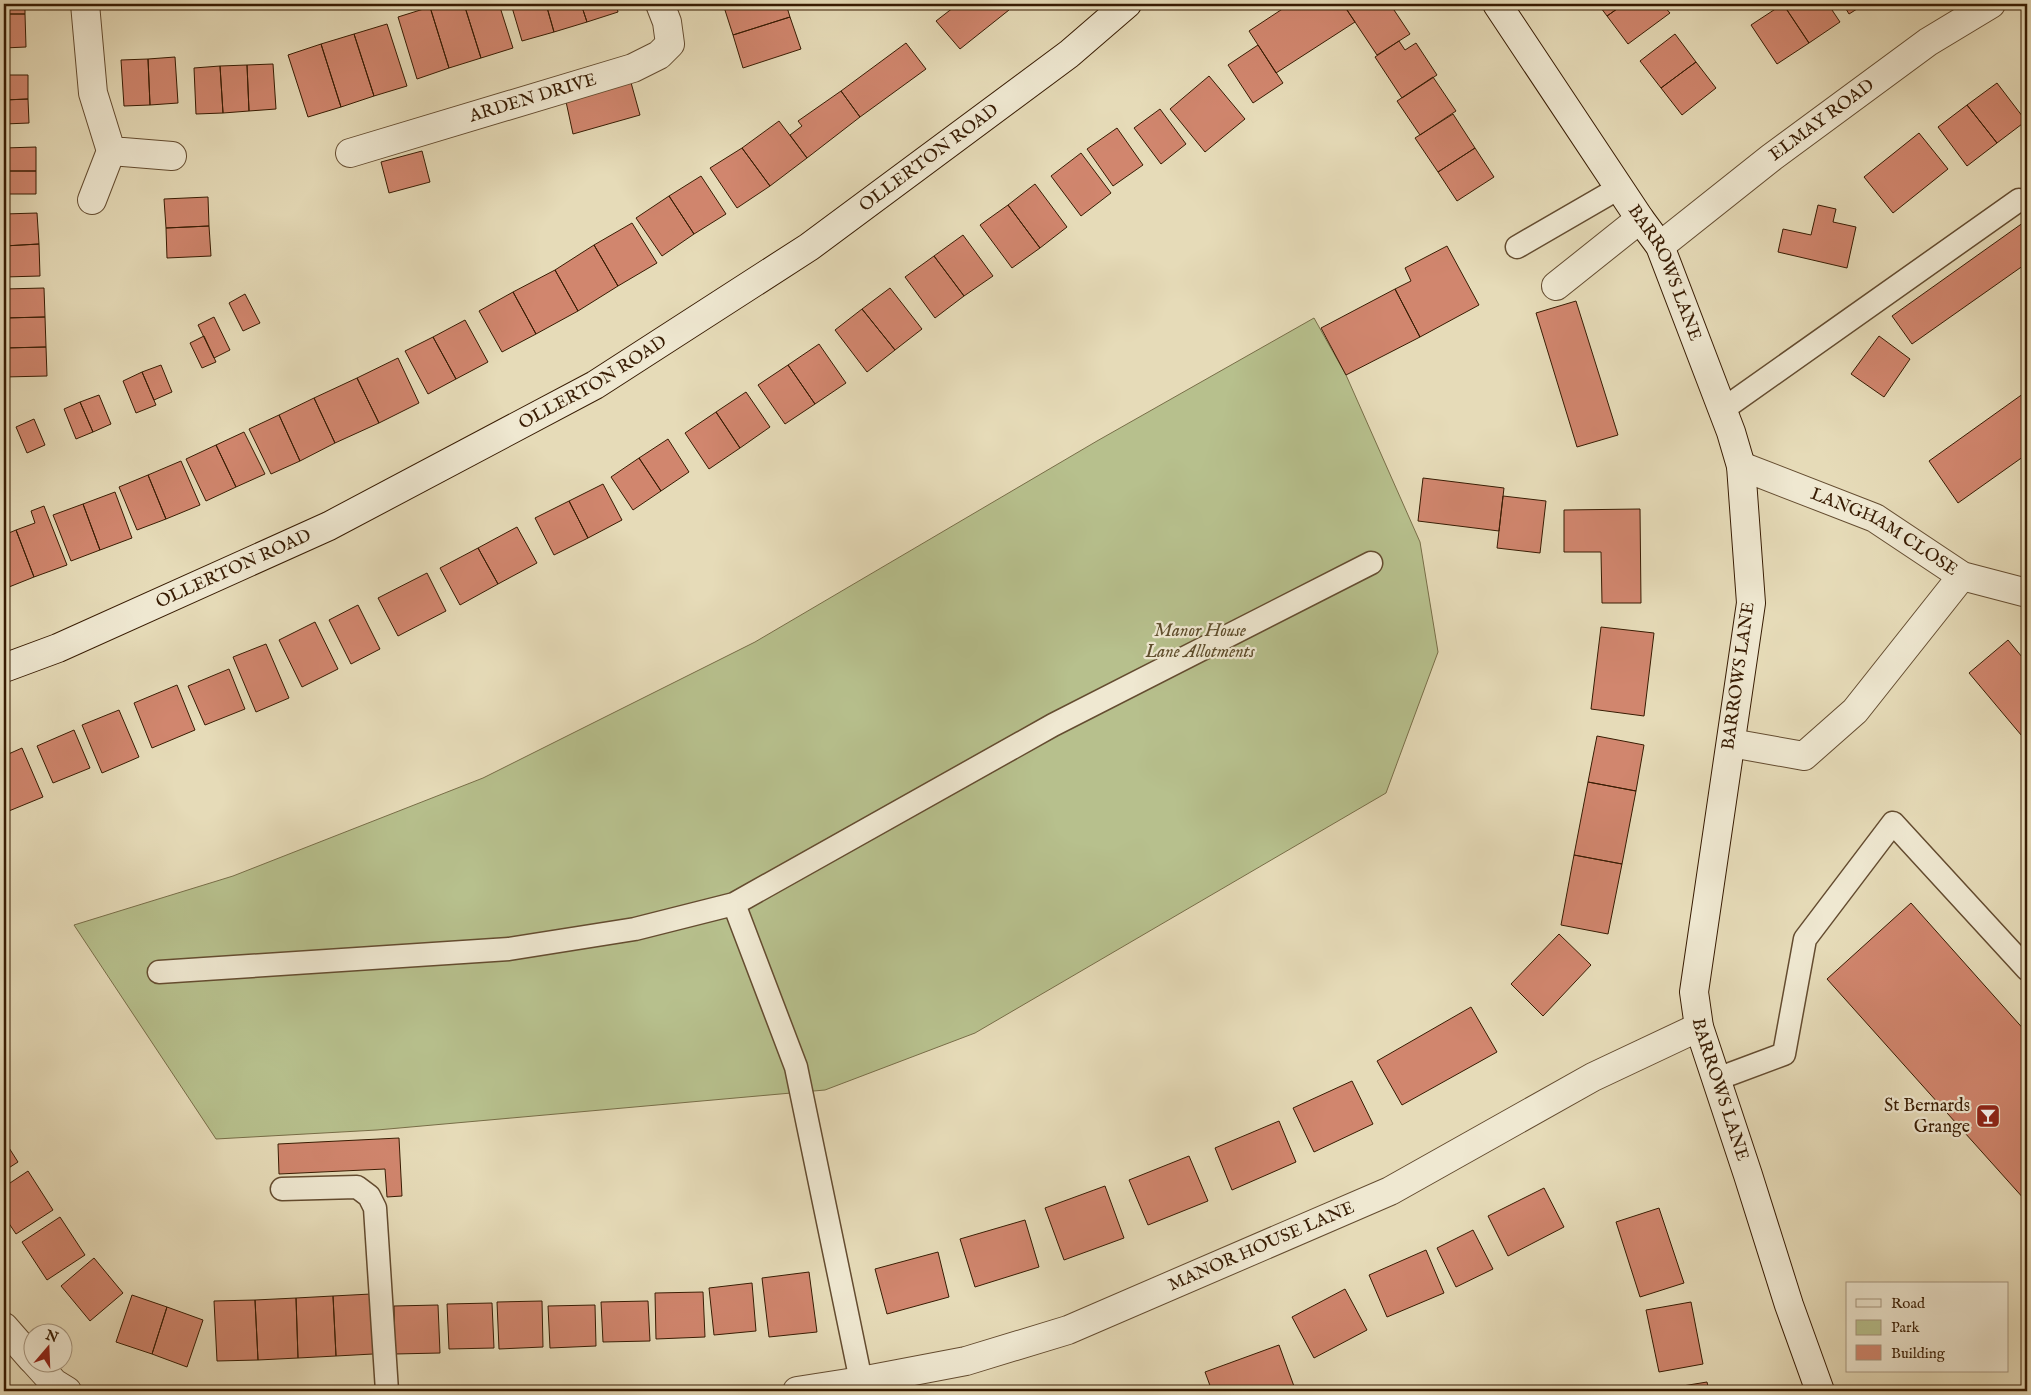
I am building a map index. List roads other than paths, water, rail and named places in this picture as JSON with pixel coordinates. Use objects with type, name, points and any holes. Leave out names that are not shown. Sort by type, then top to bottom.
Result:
[{"type":"street","points":[[85,4],[93,93],[111,151],[92,200]]},
{"type":"street","name":"ARDEN DRIVE","points":[[350,153],[633,68],[659,55],[670,44],[667,22],[660,4]]},
{"type":"street","name":"OLLERTON ROAD","points":[[4,668],[58,648],[330,526],[595,385],[809,247],[1069,54],[1127,4]]},
{"type":"street","name":"BARROWS LANE","points":[[1497,4],[1619,188],[1660,246],[1731,432],[1741,466],[1751,603],[1694,992],[1699,1027],[1789,1305],[1820,1391]]},
{"type":"street","name":"ELMAY ROAD","points":[[1660,246],[1772,157],[1928,42],[1991,4]]},
{"type":"street","points":[[111,151],[172,156]]},
{"type":"street","points":[[1556,286],[1640,218]]},
{"type":"street","name":"LANGHAM CLOSE","points":[[1741,466],[1875,518],[1962,576],[2027,593]]},
{"type":"street","points":[[1731,743],[1804,756],[1855,711],[1962,576]]},
{"type":"street","name":"MANOR HOUSE LANE","points":[[797,1391],[966,1361],[1068,1330],[1390,1191],[1593,1077],[1699,1027]]},
{"type":"street","points":[[4,1327],[22,1348]]},
{"type":"street","points":[[45,1372],[54,1383],[67,1391]]},
{"type":"lane","points":[[1518,247],[1619,188]]},
{"type":"lane","points":[[1722,410],[2018,200]]},
{"type":"lane","points":[[159,972],[508,949],[635,929],[734,904],[1054,725],[1371,563]]},
{"type":"lane","points":[[1717,1080],[1784,1054],[1805,939],[1893,823],[2027,969]]},
{"type":"lane","points":[[734,904],[796,1067],[861,1381]]},
{"type":"lane","points":[[282,1189],[357,1187],[369,1196],[375,1208],[387,1391]]},
{"type":"place","name":"St Bernards Grange","points":[[1988,1116]]},
{"type":"park label","name":"Manor House Lane Allotments","points":[[1200,641]]}]
